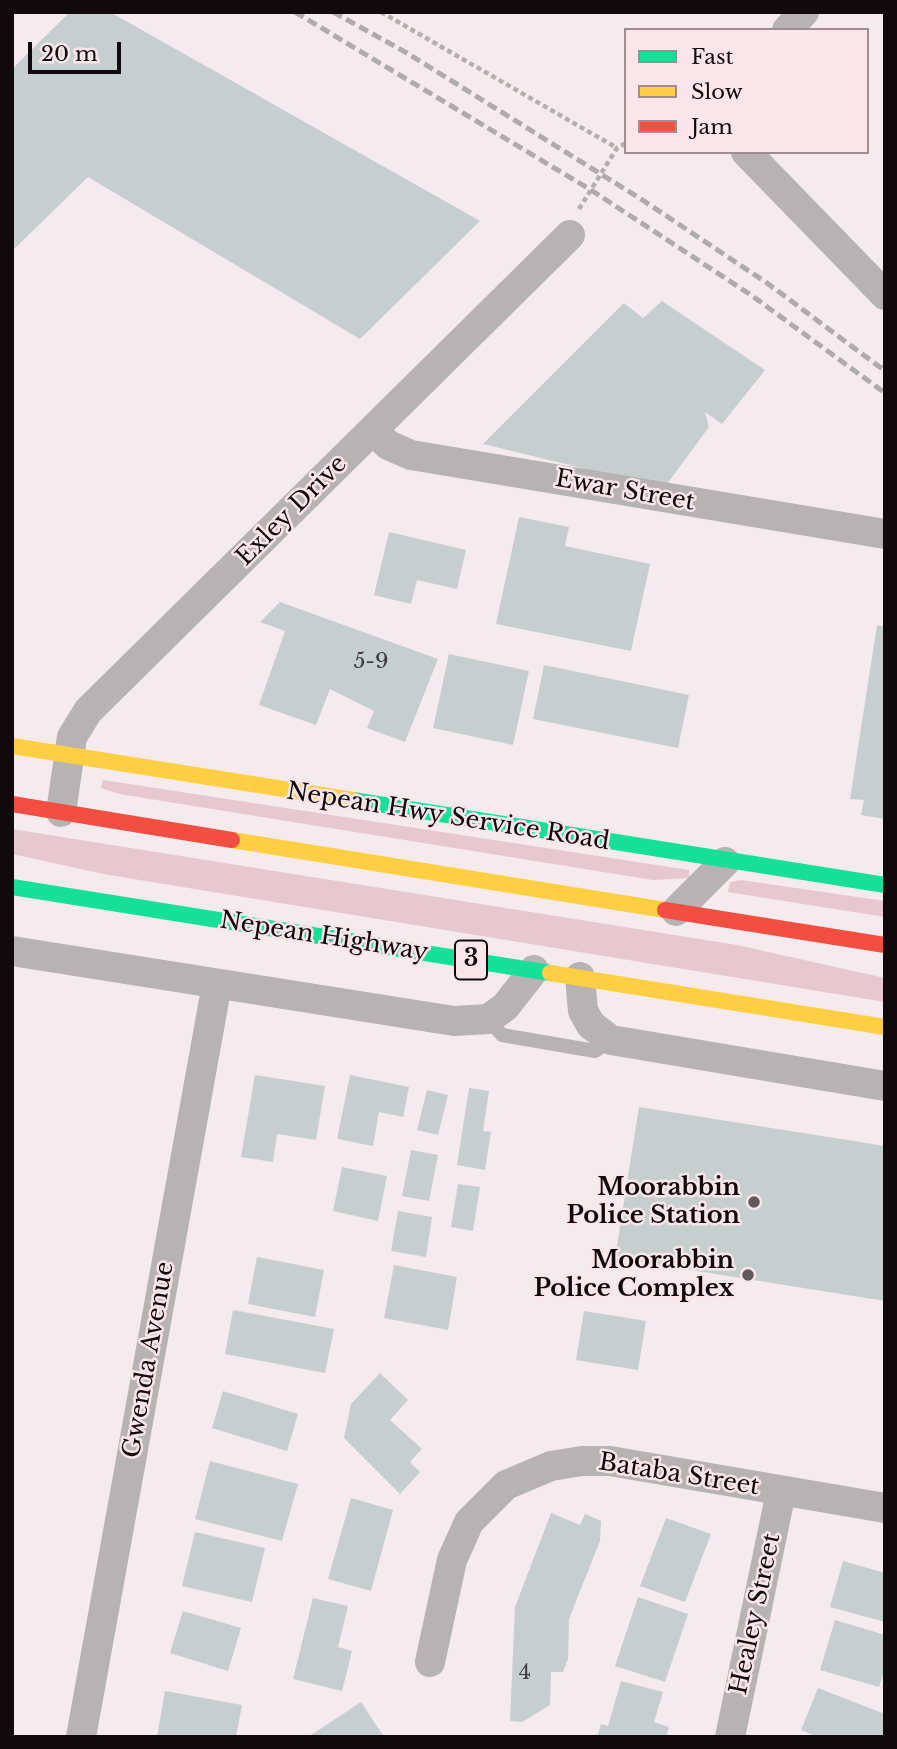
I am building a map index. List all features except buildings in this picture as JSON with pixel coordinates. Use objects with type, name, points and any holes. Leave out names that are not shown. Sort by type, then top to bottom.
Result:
[{"type":"main road","name":"Nepean Hwy Service Road","points":[[12,746],[725,862],[885,885]]},
{"type":"main road","points":[[12,804],[885,945]]},
{"type":"main road","name":"Nepean Highway","points":[[12,887],[885,1027]]},
{"type":"street","points":[[788,28],[804,12]]},
{"type":"street","points":[[748,154],[885,295]]},
{"type":"street","name":"Exley Drive","points":[[61,812],[72,737],[89,711],[570,235]]},
{"type":"street","name":"Ewar Street","points":[[373,430],[388,445],[411,455],[885,534]]},
{"type":"street","points":[[677,911],[725,862]]},
{"type":"street","points":[[12,951],[454,1021],[488,1018],[505,1007],[534,970]]},
{"type":"street","points":[[580,976],[583,1011],[592,1025],[611,1040],[885,1086]]},
{"type":"street","name":"Gwenda Avenue","points":[[81,1737],[218,984]]},
{"type":"street","name":"Bataba Street","points":[[430,1662],[445,1588],[460,1539],[486,1503],[506,1485],[526,1475],[572,1462],[610,1461],[885,1508]]},
{"type":"street","name":"Healey Street","points":[[730,1737],[781,1492]]},
{"type":"lane","points":[[488,1018],[502,1035],[528,1040],[595,1051],[611,1040]]},
{"type":"path","points":[[381,12],[617,148]]},
{"type":"path","points":[[570,235],[569,225],[617,148],[624,144]]},
{"type":"shaded area","points":[[103,780],[689,870],[689,878],[653,880],[119,794],[101,788]]},
{"type":"shaded area","points":[[12,829],[737,945],[885,978],[885,1002],[103,874],[12,854]]},
{"type":"shaded area","points":[[741,880],[885,901],[885,917],[728,892],[730,882]]},
{"type":"railway","points":[[295,12],[591,190],[751,295],[885,393]]},
{"type":"railway","points":[[333,12],[407,53],[644,201],[767,283],[885,371]]},
{"type":"traffic: fast","points":[[353,800],[885,885]]},
{"type":"traffic: fast","points":[[12,887],[550,973]]},
{"type":"traffic: slow","points":[[12,746],[353,800]]},
{"type":"traffic: slow","points":[[232,840],[665,910]]},
{"type":"traffic: slow","points":[[550,973],[885,1027]]},
{"type":"traffic: jam","points":[[12,804],[232,840]]},
{"type":"traffic: jam","points":[[665,910],[885,945]]},
{"type":"place","name":"Moorabbin Police Station","points":[[754,1202]]},
{"type":"place","name":"Moorabbin Police Complex","points":[[748,1275]]}]
